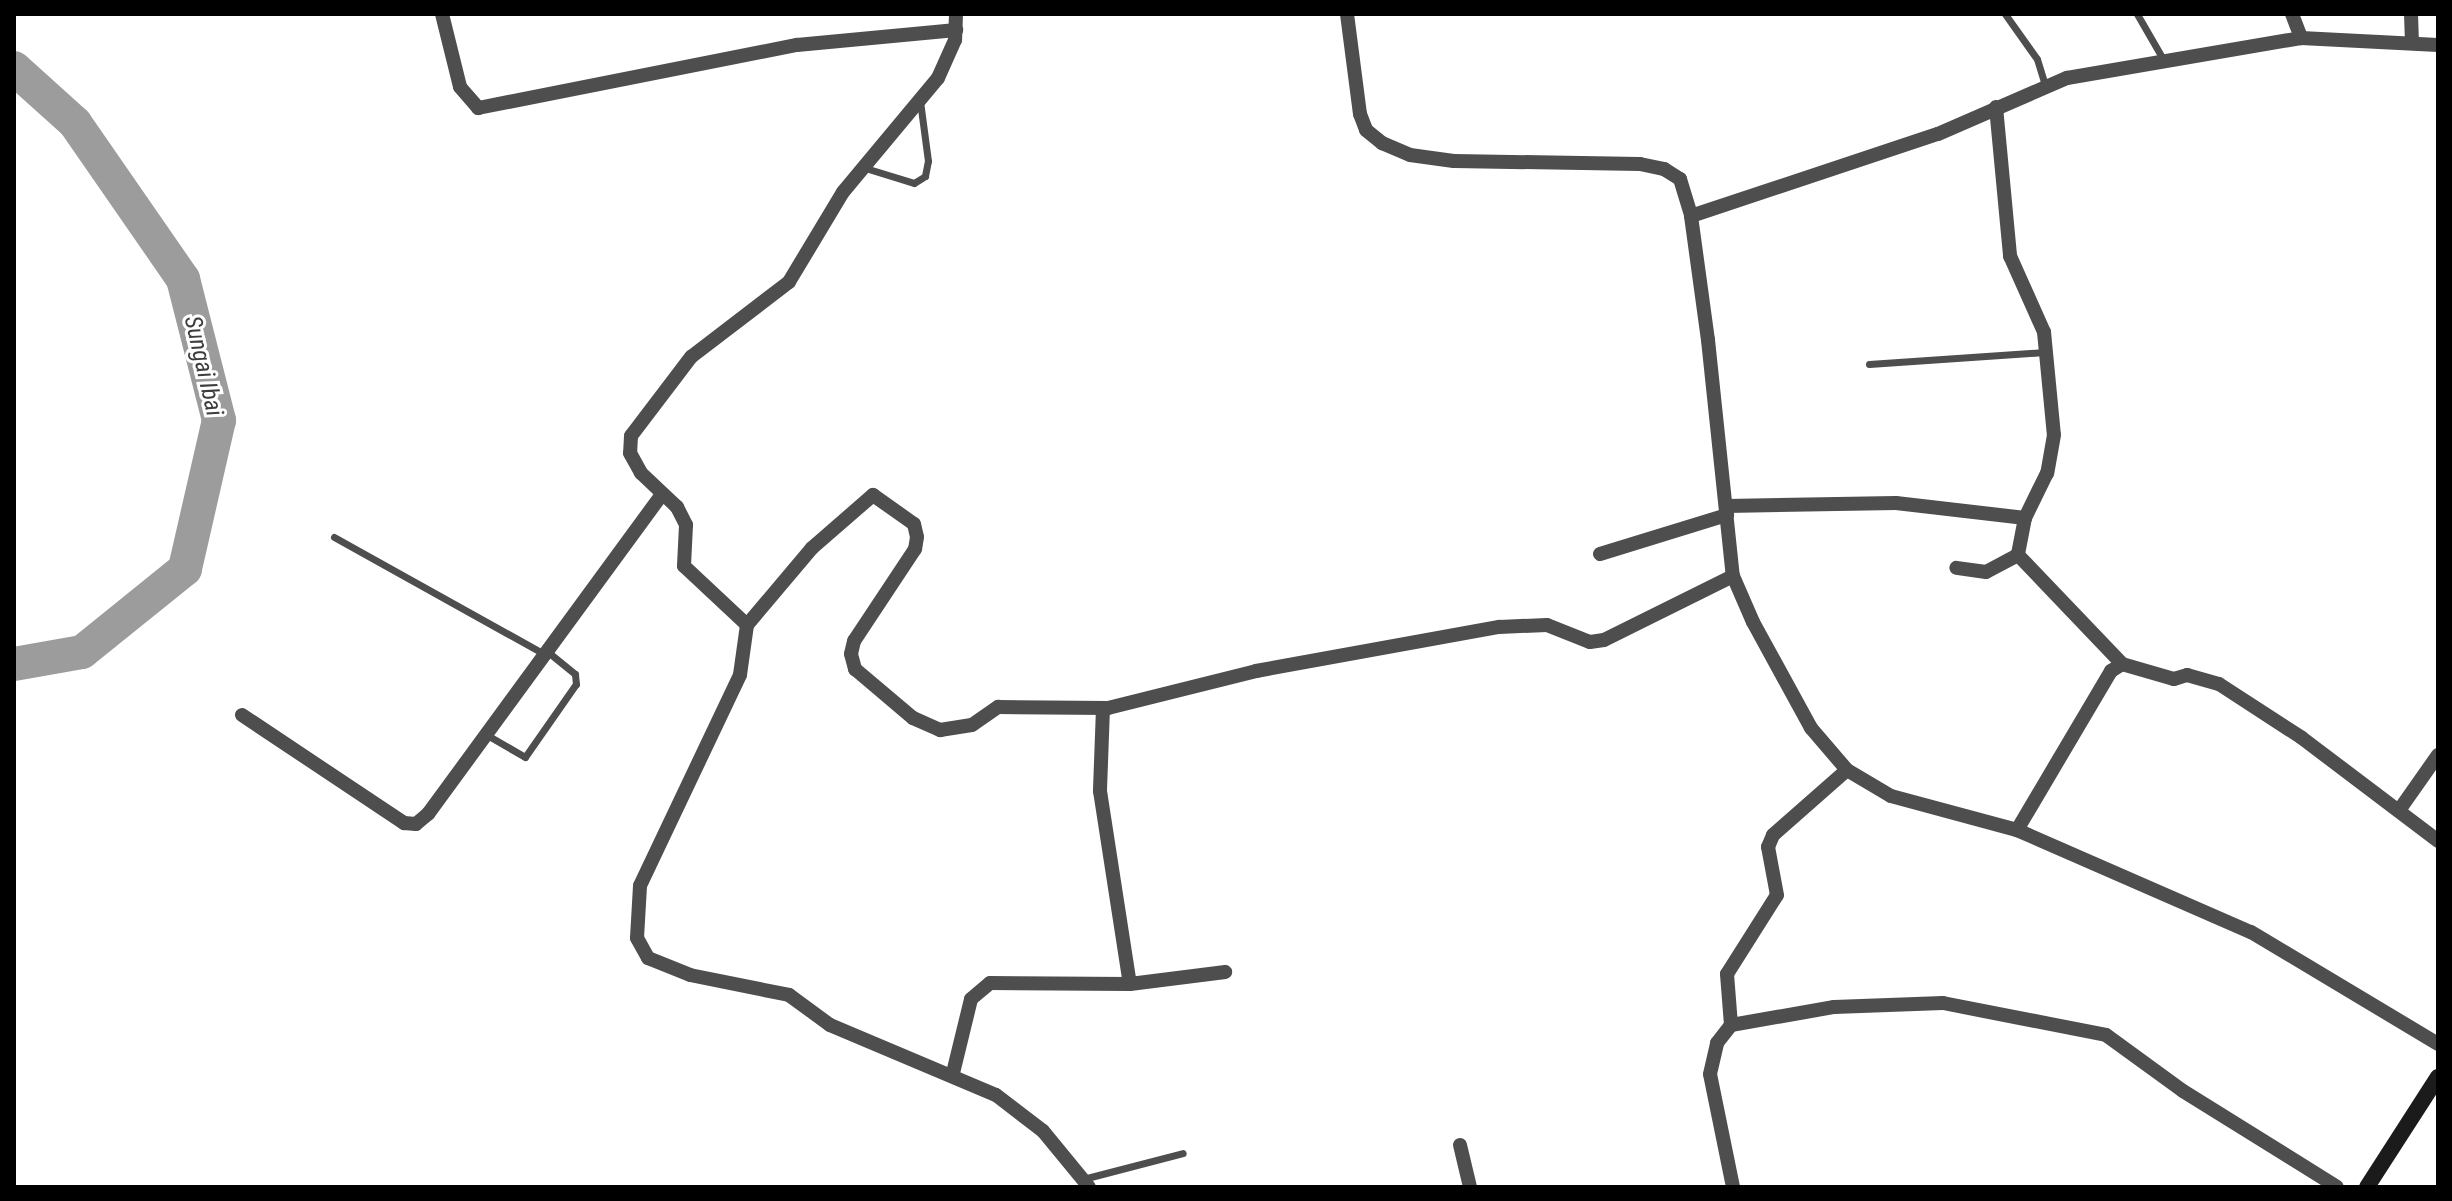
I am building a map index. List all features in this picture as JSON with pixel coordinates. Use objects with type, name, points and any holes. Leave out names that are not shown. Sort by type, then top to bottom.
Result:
[{"type":"main road","points":[[2367,1187],[2438,1077]]},
{"type":"street","points":[[442,14],[460,87],[478,108],[797,45],[956,30]]},
{"type":"street","points":[[747,625],[684,566],[686,525],[677,507],[661,496],[630,453],[637,424],[691,357],[789,282],[862,167],[920,99],[951,56],[956,14]]},
{"type":"street","points":[[1347,14],[1360,114],[1366,130],[1382,143],[1410,155],[1454,161],[1640,164],[1664,169],[1680,179],[1691,216],[1733,576],[1753,622],[1811,728],[1847,770],[1891,796],[2017,830],[2251,932],[2438,1044]]},
{"type":"street","points":[[2292,14],[2301,38]]},
{"type":"street","points":[[2411,14],[2412,42]]},
{"type":"street","points":[[1691,216],[1938,134],[2045,85],[2163,59],[2301,38],[2438,45]]},
{"type":"street","points":[[1996,107],[2010,256],[2015,277],[2035,308],[2047,351],[2053,451],[2025,518],[2018,555]]},
{"type":"street","points":[[1086,1183],[1022,1111],[953,1073],[830,1025],[789,995],[690,975],[648,958],[637,938],[640,886],[740,675],[747,625],[812,548],[873,495],[914,524],[917,537],[915,549],[854,641],[855,669],[913,718],[940,730],[972,725],[998,707],[1018,704],[1103,708],[1256,671],[1499,627],[1547,625],[1590,642],[1604,640],[1733,576]]},
{"type":"street","points":[[242,715],[404,823],[416,824],[487,735],[544,651],[661,496]]},
{"type":"street","points":[[1600,554],[1726,510],[1896,503],[2025,518]]},
{"type":"street","points":[[1956,568],[1986,572],[2018,555]]},
{"type":"street","points":[[2018,555],[2122,664],[2174,679],[2187,675],[2219,684],[2400,809],[2438,841]]},
{"type":"street","points":[[2017,830],[2111,671],[2122,664]]},
{"type":"street","points":[[1103,708],[1100,791],[1130,984]]},
{"type":"street","points":[[2400,809],[2438,755]]},
{"type":"street","points":[[1731,1025],[1727,974],[1777,895],[1768,847],[1773,835],[1847,770]]},
{"type":"street","points":[[953,1073],[971,999],[980,987],[1021,981],[1130,984],[1225,972]]},
{"type":"street","points":[[1733,1187],[1710,1074],[1717,1043],[1731,1025],[1834,1007],[1956,1003],[2080,1033],[2095,1031],[2337,1187]]},
{"type":"street","points":[[1460,1145],[1470,1187]]},
{"type":"lane","points":[[2005,14],[2037,59],[2045,85]]},
{"type":"lane","points":[[2137,14],[2163,59]]},
{"type":"lane","points":[[862,167],[914,183],[925,176],[928,161],[920,99]]},
{"type":"lane","points":[[1869,364],[1978,360],[2047,351]]},
{"type":"lane","points":[[334,537],[544,651],[575,674],[576,684],[525,757],[518,757],[487,735]]},
{"type":"lane","points":[[1086,1183],[1183,1153]]},
{"type":"waterway","name":"Sungai Ibai","points":[[14,68],[75,123],[183,279],[219,420],[185,569],[82,652],[14,664]]}]
